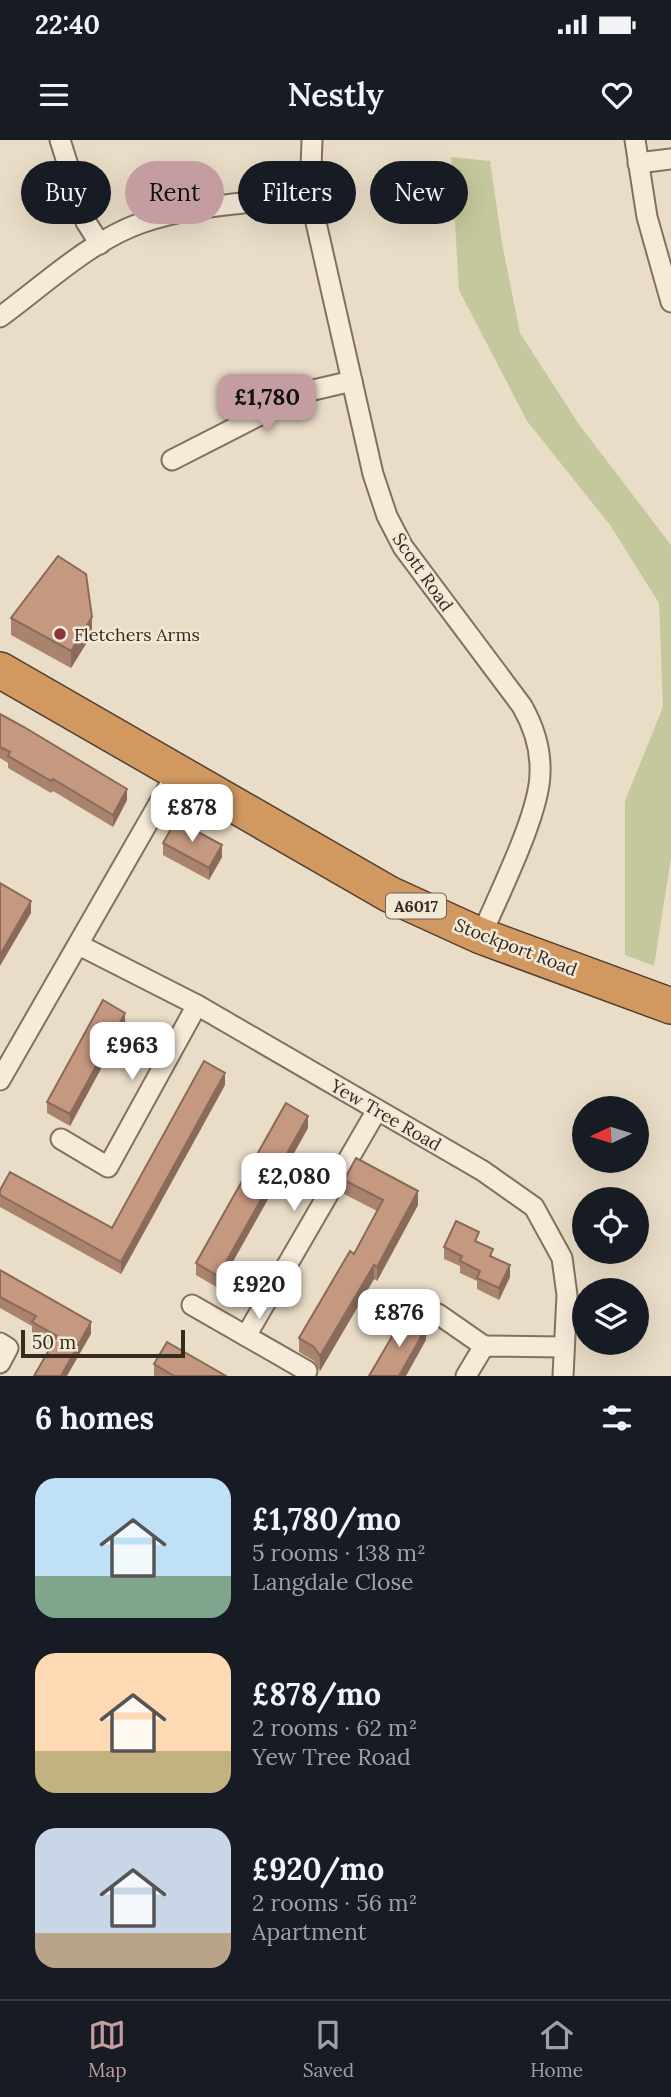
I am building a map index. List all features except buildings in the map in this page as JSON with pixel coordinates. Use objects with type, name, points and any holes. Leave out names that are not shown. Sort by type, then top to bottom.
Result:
[{"type":"highway","name":"Stockport Road","points":[[0,670],[389,894],[481,936],[671,1006]]},
{"type":"street","points":[[60,140],[86,222],[100,244]]},
{"type":"street","name":"Scott Road","points":[[311,161],[312,140]]},
{"type":"street","points":[[635,140],[647,217],[671,302]]},
{"type":"street","points":[[638,163],[671,159]]},
{"type":"street","points":[[0,317],[100,244],[139,223],[173,213],[238,205]]},
{"type":"street","name":"Scott Road","points":[[316,224],[373,474],[397,537],[423,576],[522,706],[533,725],[540,775],[534,806],[481,936]]},
{"type":"street","points":[[172,460],[305,392],[352,381]]},
{"type":"street","points":[[0,1080],[177,772]]},
{"type":"street","name":"Yew Tree Road","points":[[79,945],[197,1005],[483,1171],[534,1207],[562,1258],[566,1295],[563,1376]]},
{"type":"street","points":[[61,1139],[108,1167],[197,1005]]},
{"type":"street","points":[[246,1336],[377,1110]]},
{"type":"street","points":[[191,1305],[307,1371]]},
{"type":"street","points":[[438,1314],[484,1346],[563,1347]]},
{"type":"street","points":[[0,1343],[8,1348],[0,1363]]},
{"type":"street","points":[[466,1376],[484,1346]]},
{"type":"green space","points":[[451,157],[490,161],[502,243],[520,333],[578,423],[671,545],[671,858],[654,966],[625,955],[625,801],[663,707],[659,603],[610,525],[527,421],[459,290],[455,224],[468,224],[468,161],[451,161]]},
{"type":"place","name":"Fletchers Arms","points":[[60,634]]}]
